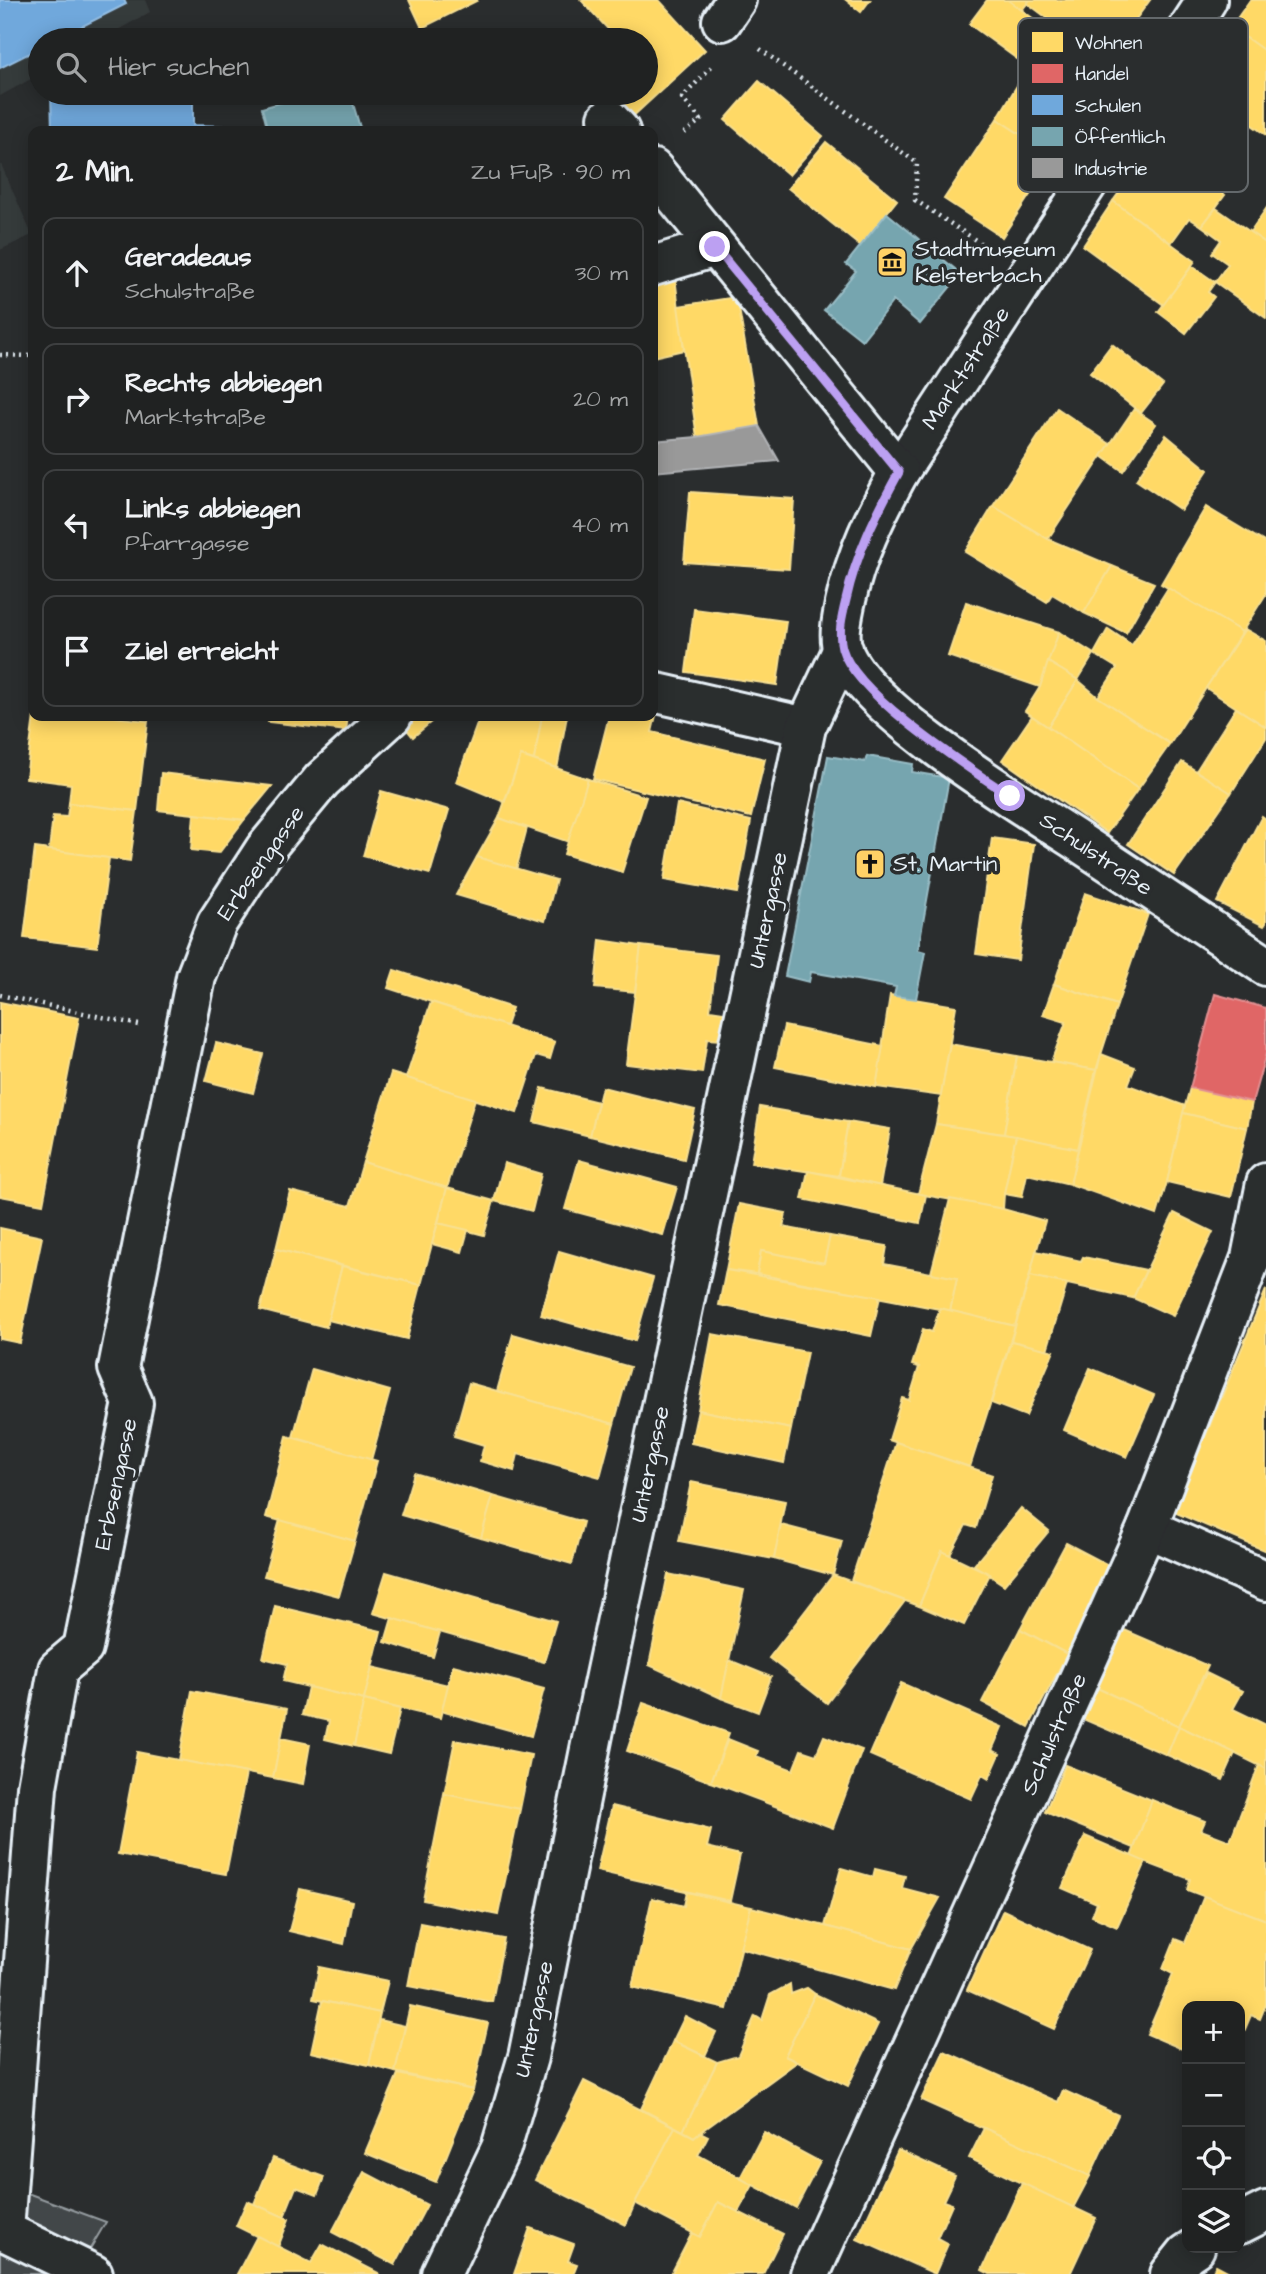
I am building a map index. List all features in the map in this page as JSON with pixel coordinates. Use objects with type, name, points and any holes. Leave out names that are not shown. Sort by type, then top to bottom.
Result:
[{"type":"street","name":"Marktstraße","points":[[1195,18],[1207,0]]},
{"type":"street","points":[[658,175],[899,472]]},
{"type":"street","name":"Marktstraße","points":[[842,649],[840,624],[858,553],[873,520],[899,472],[1081,192]]},
{"type":"street","points":[[658,264],[715,247]]},
{"type":"street","name":"Untergasse","points":[[441,2274],[501,2148],[528,2057],[606,1672],[806,727],[842,649]]},
{"type":"street","name":"Schulstraße","points":[[842,649],[855,673],[872,691],[902,719],[940,748],[1266,966]]},
{"type":"street","points":[[658,693],[806,727]]},
{"type":"street","name":"Erbsengasse","points":[[93,2274],[4,2231],[37,1787],[58,1670],[83,1648],[133,1403],[118,1368],[196,977],[217,923],[265,849],[322,780],[387,721]]},
{"type":"street","name":"Schulstraße","points":[[810,2274],[1147,1528],[1251,1258],[1266,1182]]},
{"type":"street","points":[[1147,1528],[1266,1581]]},
{"type":"street","points":[[1245,2222],[1266,2211]]},
{"type":"street","points":[[1170,2274],[1188,2253]]},
{"type":"path","points":[[729,11],[917,163],[915,200],[1027,274]]},
{"type":"path","points":[[681,135],[701,120],[682,98],[725,52],[729,11]]},
{"type":"path","points":[[0,355],[28,356]]},
{"type":"path","points":[[0,995],[185,1035]]},
{"type":"shaded area","points":[[0,0],[145,0],[150,12],[121,28],[28,28],[28,81],[0,96]]},
{"type":"shaded area","points":[[0,162],[28,226],[28,237],[0,250]]},
{"type":"shaded area","points":[[0,2183],[106,2222],[75,2274],[0,2274]]},
{"type":"building: Wohnen","points":[[409,0],[478,0],[422,28]]},
{"type":"building: Wohnen","points":[[581,0],[659,0],[705,50],[658,93],[658,28],[607,28]]},
{"type":"building: Wohnen","points":[[846,0],[870,0],[861,12]]},
{"type":"building: Wohnen","points":[[987,0],[1008,0],[1033,18],[1018,18],[1018,60],[969,24]]},
{"type":"building: Wohnen","points":[[1008,0],[1030,0],[1022,10]]},
{"type":"building: Wohnen","points":[[1030,0],[1150,0],[1137,18],[1047,18],[1027,3]]},
{"type":"building: Wohnen","points":[[1250,0],[1266,0],[1266,52],[1248,39],[1248,18],[1237,18]]},
{"type":"building: Wohnen","points":[[1248,39],[1266,52],[1266,135],[1248,122]]},
{"type":"building: Wohnen","points":[[759,81],[823,136],[789,175],[725,120]]},
{"type":"building: Wohnen","points":[[1018,84],[1018,133],[997,119]]},
{"type":"building: Wohnen","points":[[617,105],[645,105],[630,119]]},
{"type":"building: Wohnen","points":[[997,119],[1018,133],[1018,192],[1032,192],[1002,237],[944,199]]},
{"type":"building: Wohnen","points":[[826,142],[897,200],[860,246],[788,188]]},
{"type":"building: Wohnen","points":[[1119,192],[1221,192],[1225,195],[1202,226],[1189,218],[1171,243],[1113,201]]},
{"type":"building: Wohnen","points":[[1113,201],[1195,261],[1164,305],[1083,246]]},
{"type":"building: Wohnen","points":[[1216,208],[1266,243],[1266,318],[1215,282],[1228,264],[1212,253],[1221,240],[1202,226]]},
{"type":"building: Wohnen","points":[[1266,209],[1266,243],[1250,232]]},
{"type":"building: Wohnen","points":[[1192,266],[1215,282],[1208,292],[1214,297],[1186,333],[1158,312]]},
{"type":"building: Wohnen","points":[[675,277],[684,350],[658,356],[658,281]]},
{"type":"building: Wohnen","points":[[737,297],[759,426],[697,437],[678,306]]},
{"type":"building: Wohnen","points":[[1112,344],[1163,385],[1141,413],[1090,373]]},
{"type":"building: Wohnen","points":[[1057,408],[1110,444],[1048,539],[993,506]]},
{"type":"building: Wohnen","points":[[1134,409],[1156,424],[1123,471],[1102,456]]},
{"type":"building: Wohnen","points":[[1166,435],[1208,470],[1181,510],[1136,480]]},
{"type":"building: Wohnen","points":[[690,492],[794,499],[789,569],[684,562]]},
{"type":"building: Wohnen","points":[[993,506],[1048,539],[1112,566],[1084,613],[1052,594],[1047,602],[965,552]]},
{"type":"building: Wohnen","points":[[1206,507],[1266,543],[1266,594],[1242,632],[1161,584]]},
{"type":"building: Wohnen","points":[[1112,566],[1154,583],[1126,633],[1084,613]]},
{"type":"building: Wohnen","points":[[1168,588],[1242,632],[1170,744],[1098,697],[1117,668],[1094,654],[1108,629],[1132,645]]},
{"type":"building: Wohnen","points":[[966,602],[1059,632],[1040,687],[948,656]]},
{"type":"building: Wohnen","points":[[694,609],[786,621],[777,685],[686,672]]},
{"type":"building: Wohnen","points":[[1245,629],[1266,641],[1266,727],[1206,688]]},
{"type":"building: Wohnen","points":[[1059,632],[1094,654],[1078,680],[1048,662]]},
{"type":"building: Wohnen","points":[[1048,662],[1078,680],[1048,727],[1025,711],[1040,687]]},
{"type":"building: Wohnen","points":[[1078,680],[1098,697],[1170,744],[1138,789],[1048,727]]},
{"type":"building: Wohnen","points":[[1236,708],[1266,727],[1266,738],[1231,793],[1196,771]]},
{"type":"building: Wohnen","points":[[1032,716],[1138,789],[1107,833],[1002,760]]},
{"type":"building: Wohnen","points":[[33,721],[148,721],[137,811],[69,803],[71,784],[26,778]]},
{"type":"building: Wohnen","points":[[268,721],[347,721],[346,731]]},
{"type":"building: Wohnen","points":[[400,721],[432,721],[413,737]]},
{"type":"building: Wohnen","points":[[478,721],[541,721],[534,760],[521,756],[504,802],[456,782]]},
{"type":"building: Wohnen","points":[[541,721],[566,721],[557,769],[534,760]]},
{"type":"building: Wohnen","points":[[608,721],[655,721],[652,732],[765,759],[751,817],[593,779]]},
{"type":"building: Wohnen","points":[[521,756],[588,779],[569,842],[499,818]]},
{"type":"building: Wohnen","points":[[1182,762],[1231,793],[1174,875],[1128,844]]},
{"type":"building: Wohnen","points":[[161,773],[272,786],[244,820],[158,810]]},
{"type":"building: Wohnen","points":[[588,779],[646,797],[622,872],[564,854]]},
{"type":"building: Wohnen","points":[[381,791],[449,810],[430,874],[363,856]]},
{"type":"building: Wohnen","points":[[69,803],[137,811],[130,861],[49,850],[53,816],[67,817]]},
{"type":"building: Wohnen","points":[[677,804],[751,821],[738,893],[664,880]]},
{"type":"building: Wohnen","points":[[194,814],[244,820],[219,853],[191,850]]},
{"type":"building: Wohnen","points":[[1262,816],[1266,819],[1264,926],[1217,902]]},
{"type":"building: Wohnen","points":[[499,818],[527,828],[516,870],[477,857]]},
{"type":"building: Wohnen","points":[[992,838],[1034,844],[1018,960],[976,954]]},
{"type":"building: Wohnen","points":[[35,848],[109,858],[97,947],[24,938]]},
{"type":"building: Wohnen","points":[[477,857],[556,880],[545,921],[456,895]]},
{"type":"building: Wohnen","points":[[1085,893],[1148,914],[1117,1005],[1054,984]]},
{"type":"building: Wohnen","points":[[600,940],[641,946],[635,992],[595,988]]},
{"type":"building: Wohnen","points":[[641,946],[717,955],[710,1010],[724,1012],[721,1040],[707,1039],[702,1073],[626,1064]]},
{"type":"building: Wohnen","points":[[394,970],[512,1008],[506,1026],[388,988]]},
{"type":"building: Wohnen","points":[[1054,984],[1117,1005],[1096,1070],[1051,1062],[1066,1022],[1043,1015]]},
{"type":"building: Wohnen","points":[[890,995],[956,1006],[941,1096],[876,1087]]},
{"type":"building: Wohnen","points":[[0,1002],[79,1018],[43,1204],[0,1196]]},
{"type":"building: Wohnen","points":[[431,1002],[555,1042],[550,1059],[536,1055],[517,1113],[406,1078]]},
{"type":"building: Wohnen","points":[[784,1026],[883,1046],[876,1087],[775,1067]]},
{"type":"building: Wohnen","points":[[216,1043],[263,1054],[253,1093],[206,1081]]},
{"type":"building: Wohnen","points":[[950,1044],[1017,1056],[1004,1134],[936,1124]]},
{"type":"building: Wohnen","points":[[1101,1054],[1135,1067],[1128,1085],[1185,1106],[1157,1215],[1070,1184]]},
{"type":"building: Wohnen","points":[[1017,1056],[1096,1070],[1078,1149],[1004,1134]]},
{"type":"building: Wohnen","points":[[391,1073],[475,1099],[447,1188],[363,1162]]},
{"type":"building: Wohnen","points":[[602,1087],[695,1110],[684,1159],[590,1136]]},
{"type":"building: Wohnen","points":[[542,1088],[598,1102],[590,1136],[534,1122]]},
{"type":"building: Wohnen","points":[[1190,1088],[1252,1102],[1247,1128],[1183,1113]]},
{"type":"building: Wohnen","points":[[760,1107],[848,1122],[839,1176],[751,1163]]},
{"type":"building: Wohnen","points":[[1183,1113],[1247,1128],[1231,1197],[1167,1182]]},
{"type":"building: Wohnen","points":[[848,1122],[890,1129],[880,1186],[839,1176]]},
{"type":"building: Wohnen","points":[[936,1124],[1016,1136],[1003,1209],[918,1194]]},
{"type":"building: Wohnen","points":[[1016,1136],[1078,1149],[1070,1184],[1027,1174],[1022,1197],[1004,1194]]},
{"type":"building: Wohnen","points":[[579,1160],[677,1187],[663,1235],[565,1209]]},
{"type":"building: Wohnen","points":[[363,1162],[447,1188],[421,1285],[276,1249],[290,1191],[350,1206]]},
{"type":"building: Wohnen","points":[[504,1163],[541,1174],[532,1211],[494,1201]]},
{"type":"building: Wohnen","points":[[808,1171],[926,1195],[920,1223],[802,1199]]},
{"type":"building: Wohnen","points":[[447,1188],[494,1201],[484,1235],[438,1223]]},
{"type":"building: Wohnen","points":[[950,1199],[1003,1209],[1045,1221],[1015,1326],[950,1311],[957,1278],[931,1273]]},
{"type":"building: Wohnen","points":[[739,1204],[786,1213],[783,1227],[830,1236],[824,1263],[761,1251],[757,1274],[726,1270]]},
{"type":"building: Wohnen","points":[[1174,1213],[1213,1232],[1173,1316],[1133,1298]]},
{"type":"building: Wohnen","points":[[438,1223],[468,1230],[462,1252],[432,1244]]},
{"type":"building: Wohnen","points":[[0,1228],[42,1237],[20,1343],[0,1339]]},
{"type":"building: Wohnen","points":[[830,1236],[887,1246],[884,1264],[957,1278],[950,1311],[757,1274],[761,1251],[824,1263]]},
{"type":"building: Wohnen","points":[[276,1249],[342,1266],[326,1327],[260,1310]]},
{"type":"building: Wohnen","points":[[559,1251],[653,1278],[635,1341],[541,1315]]},
{"type":"building: Wohnen","points":[[1036,1251],[1081,1261],[1083,1257],[1146,1270],[1133,1298],[1030,1276]]},
{"type":"building: Wohnen","points":[[342,1266],[421,1285],[407,1339],[328,1320]]},
{"type":"building: Wohnen","points":[[726,1270],[880,1297],[871,1336],[719,1305]]},
{"type":"building: Wohnen","points":[[1030,1276],[1067,1284],[1047,1350],[1011,1341]]},
{"type":"building: Wohnen","points":[[1266,1290],[1266,1551],[1174,1512]]},
{"type":"building: Wohnen","points":[[940,1308],[1015,1326],[970,1467],[889,1440],[902,1398],[909,1400],[919,1367],[912,1365],[923,1329],[932,1332]]},
{"type":"building: Wohnen","points":[[513,1334],[630,1367],[614,1424],[497,1391]]},
{"type":"building: Wohnen","points":[[712,1334],[807,1352],[791,1429],[698,1410]]},
{"type":"building: Wohnen","points":[[1011,1341],[1054,1351],[1026,1416],[991,1403]]},
{"type":"building: Wohnen","points":[[1090,1368],[1154,1395],[1127,1457],[1064,1430]]},
{"type":"building: Wohnen","points":[[312,1369],[390,1391],[371,1460],[293,1437]]},
{"type":"building: Wohnen","points":[[469,1383],[614,1424],[600,1477],[518,1454],[514,1471],[480,1461],[484,1445],[454,1436]]},
{"type":"building: Wohnen","points":[[698,1410],[791,1429],[784,1463],[691,1443]]},
{"type":"building: Wohnen","points":[[287,1436],[377,1461],[355,1541],[266,1517]]},
{"type":"building: Wohnen","points":[[896,1442],[992,1475],[976,1528],[966,1525],[950,1555],[942,1551],[919,1606],[851,1581]]},
{"type":"building: Wohnen","points":[[414,1473],[493,1496],[481,1538],[401,1515]]},
{"type":"building: Wohnen","points":[[691,1482],[785,1501],[774,1559],[679,1541]]},
{"type":"building: Wohnen","points":[[493,1496],[583,1522],[572,1564],[481,1538]]},
{"type":"building: Wohnen","points":[[1021,1508],[1049,1531],[1004,1585],[974,1565]]},
{"type":"building: Wohnen","points":[[280,1520],[355,1541],[339,1596],[264,1576]]},
{"type":"building: Wohnen","points":[[781,1525],[842,1541],[833,1575],[774,1559]]},
{"type":"building: Wohnen","points":[[1066,1543],[1112,1567],[1067,1654],[1020,1629]]},
{"type":"building: Wohnen","points":[[942,1551],[990,1574],[964,1625],[919,1606]]},
{"type":"building: Wohnen","points":[[386,1572],[556,1621],[544,1662],[373,1613]]},
{"type":"building: Wohnen","points":[[668,1574],[744,1590],[721,1698],[649,1665]]},
{"type":"building: Wohnen","points":[[833,1575],[905,1601],[827,1703],[769,1658]]},
{"type":"building: Wohnen","points":[[275,1606],[381,1631],[364,1700],[283,1681],[287,1664],[263,1658]]},
{"type":"building: Wohnen","points":[[392,1618],[440,1632],[433,1657],[385,1642]]},
{"type":"building: Wohnen","points":[[1020,1629],[1067,1654],[1029,1727],[982,1702]]},
{"type":"building: Wohnen","points":[[1122,1629],[1208,1666],[1179,1726],[1097,1688]]},
{"type":"building: Wohnen","points":[[729,1660],[771,1677],[758,1712],[721,1698]]},
{"type":"building: Wohnen","points":[[453,1665],[544,1689],[531,1736],[441,1711]]},
{"type":"building: Wohnen","points":[[372,1667],[448,1685],[440,1718],[364,1700]]},
{"type":"building: Wohnen","points":[[1206,1673],[1243,1691],[1233,1709],[1266,1725],[1266,1769],[1179,1726]]},
{"type":"building: Wohnen","points":[[901,1683],[1002,1727],[992,1750],[1000,1754],[989,1779],[982,1775],[971,1799],[870,1755]]},
{"type":"building: Wohnen","points":[[308,1687],[364,1700],[354,1746],[325,1739],[329,1721],[302,1715]]},
{"type":"building: Wohnen","points":[[1097,1688],[1179,1726],[1167,1755],[1083,1719]]},
{"type":"building: Wohnen","points":[[192,1691],[287,1709],[273,1778],[179,1760]]},
{"type":"building: Wohnen","points":[[364,1700],[400,1709],[389,1754],[354,1746]]},
{"type":"building: Wohnen","points":[[643,1703],[729,1733],[711,1782],[627,1751]]},
{"type":"building: Wohnen","points":[[1179,1726],[1235,1753],[1223,1780],[1167,1755]]},
{"type":"building: Wohnen","points":[[824,1736],[862,1750],[833,1828],[711,1782],[728,1739],[758,1751],[756,1756],[793,1770],[801,1750],[816,1755]]},
{"type":"building: Wohnen","points":[[281,1738],[310,1744],[303,1784],[273,1778]]},
{"type":"building: Wohnen","points":[[455,1740],[531,1755],[520,1809],[444,1794]]},
{"type":"building: Wohnen","points":[[137,1752],[246,1773],[226,1874],[118,1854]]},
{"type":"building: Wohnen","points":[[1065,1765],[1152,1800],[1134,1848],[1045,1812]]},
{"type":"building: Wohnen","points":[[1259,1765],[1266,1769],[1266,1920],[1187,1890],[1190,1879],[1131,1857],[1152,1800],[1205,1821],[1201,1830],[1230,1841]]},
{"type":"building: Wohnen","points":[[444,1794],[520,1809],[498,1915],[423,1900]]},
{"type":"building: Wohnen","points":[[612,1806],[711,1830],[707,1847],[740,1855],[730,1901],[597,1871]]},
{"type":"building: Wohnen","points":[[1085,1836],[1146,1862],[1117,1927],[1092,1916],[1097,1903],[1062,1888]]},
{"type":"building: Wohnen","points":[[841,1868],[873,1877],[875,1869],[905,1876],[902,1888],[940,1898],[911,1949],[825,1926]]},
{"type":"building: Wohnen","points":[[300,1889],[352,1901],[344,1944],[289,1931]]},
{"type":"building: Wohnen","points":[[687,1892],[751,1907],[727,2009],[632,1987],[652,1898],[684,1906]]},
{"type":"building: Wohnen","points":[[1204,1896],[1266,1920],[1266,2004],[1260,2019],[1251,2015],[1245,2029],[1245,2001],[1182,2001],[1182,2049],[1147,2034],[1173,1974],[1163,1969],[1175,1939],[1185,1943]]},
{"type":"building: Wohnen","points":[[751,1907],[911,1949],[894,1990],[740,1948]]},
{"type":"building: Wohnen","points":[[1003,1910],[1090,1950],[1054,2029],[967,1990]]},
{"type":"building: Wohnen","points":[[420,1923],[504,1939],[492,2002],[408,1986]]},
{"type":"building: Wohnen","points":[[319,1967],[388,1981],[380,2013],[313,1999]]},
{"type":"building: Wohnen","points":[[790,1984],[791,1994],[807,1988],[815,1994],[785,2056],[797,2062],[694,2137],[683,2131],[717,2062],[738,2056],[755,2016],[762,2020],[770,1995]]},
{"type":"building: Wohnen","points":[[815,1994],[878,2024],[848,2086],[785,2056]]},
{"type":"building: Wohnen","points":[[322,2001],[380,2013],[369,2065],[311,2052]]},
{"type":"building: Wohnen","points":[[410,2006],[488,2023],[473,2090],[395,2072]]},
{"type":"building: Wohnen","points":[[685,2016],[716,2032],[705,2056],[673,2041]]},
{"type":"building: Wohnen","points":[[379,2020],[405,2026],[395,2072],[369,2065]]},
{"type":"building: Wohnen","points":[[673,2041],[717,2062],[683,2131],[641,2109]]},
{"type":"building: Wohnen","points":[[944,2051],[1058,2102],[1063,2090],[1118,2115],[1090,2176],[921,2100]]},
{"type":"building: Wohnen","points":[[398,2074],[473,2090],[436,2182],[365,2153]]},
{"type":"building: Wohnen","points":[[584,2081],[675,2127],[626,2225],[535,2180]]},
{"type":"building: Wohnen","points":[[675,2127],[694,2137],[700,2132],[708,2136],[698,2155],[753,2185],[738,2212],[718,2202],[700,2237],[635,2203]]},
{"type":"building: Wohnen","points":[[984,2128],[1090,2176],[1073,2208],[969,2158]]},
{"type":"building: Wohnen","points":[[764,2132],[820,2162],[796,2208],[740,2178]]},
{"type":"building: Wohnen","points":[[898,2150],[955,2176],[943,2201],[952,2204],[937,2238],[948,2244],[935,2274],[857,2239]]},
{"type":"building: Wohnen","points":[[273,2158],[324,2177],[317,2195],[296,2187],[284,2217],[254,2204]]},
{"type":"building: Wohnen","points":[[364,2172],[427,2205],[395,2265],[332,2232]]},
{"type":"building: Wohnen","points":[[1022,2183],[1096,2218],[1070,2274],[990,2274],[982,2270]]},
{"type":"building: Wohnen","points":[[247,2201],[289,2219],[278,2247],[236,2226]]},
{"type":"building: Wohnen","points":[[718,2202],[783,2234],[763,2274],[671,2274],[692,2233],[700,2237]]},
{"type":"building: Wohnen","points":[[530,2228],[574,2244],[568,2261],[577,2264],[573,2274],[514,2274]]},
{"type":"building: Wohnen","points":[[257,2236],[311,2263],[322,2244],[380,2274],[237,2274]]},
{"type":"building: Wohnen","points":[[1216,2265],[1233,2274],[1211,2274]]},
{"type":"building: Handel","points":[[1215,994],[1266,1008],[1266,1053],[1252,1102],[1190,1088]]},
{"type":"building: Schulen","points":[[0,0],[124,0],[126,4],[79,28],[28,28],[28,54],[0,68]]},
{"type":"building: Schulen","points":[[51,105],[193,105],[193,125],[226,126],[52,126]]},
{"type":"building: Öffentlich","points":[[273,105],[353,105],[360,126],[267,126],[262,108]]},
{"type":"building: Öffentlich","points":[[887,213],[961,274],[920,324],[893,301],[862,340],[824,310],[856,271],[846,264]]},
{"type":"building: Öffentlich","name":"St. Martin","points":[[828,756],[865,762],[867,756],[913,764],[912,772],[949,778],[918,950],[925,952],[916,999],[894,996],[896,987],[811,972],[809,982],[785,976]]},
{"type":"building: Industrie","points":[[759,426],[779,461],[658,472],[658,441]]},
{"type":"place","name":"Stadtmuseum Kelsterbach","points":[[892,262]]},
{"type":"place","name":"St. Martin","points":[[870,864]]},
{"type":"route","points":[[715,247],[899,472],[858,553],[840,624],[842,649],[855,673],[902,719],[1010,796]]}]
